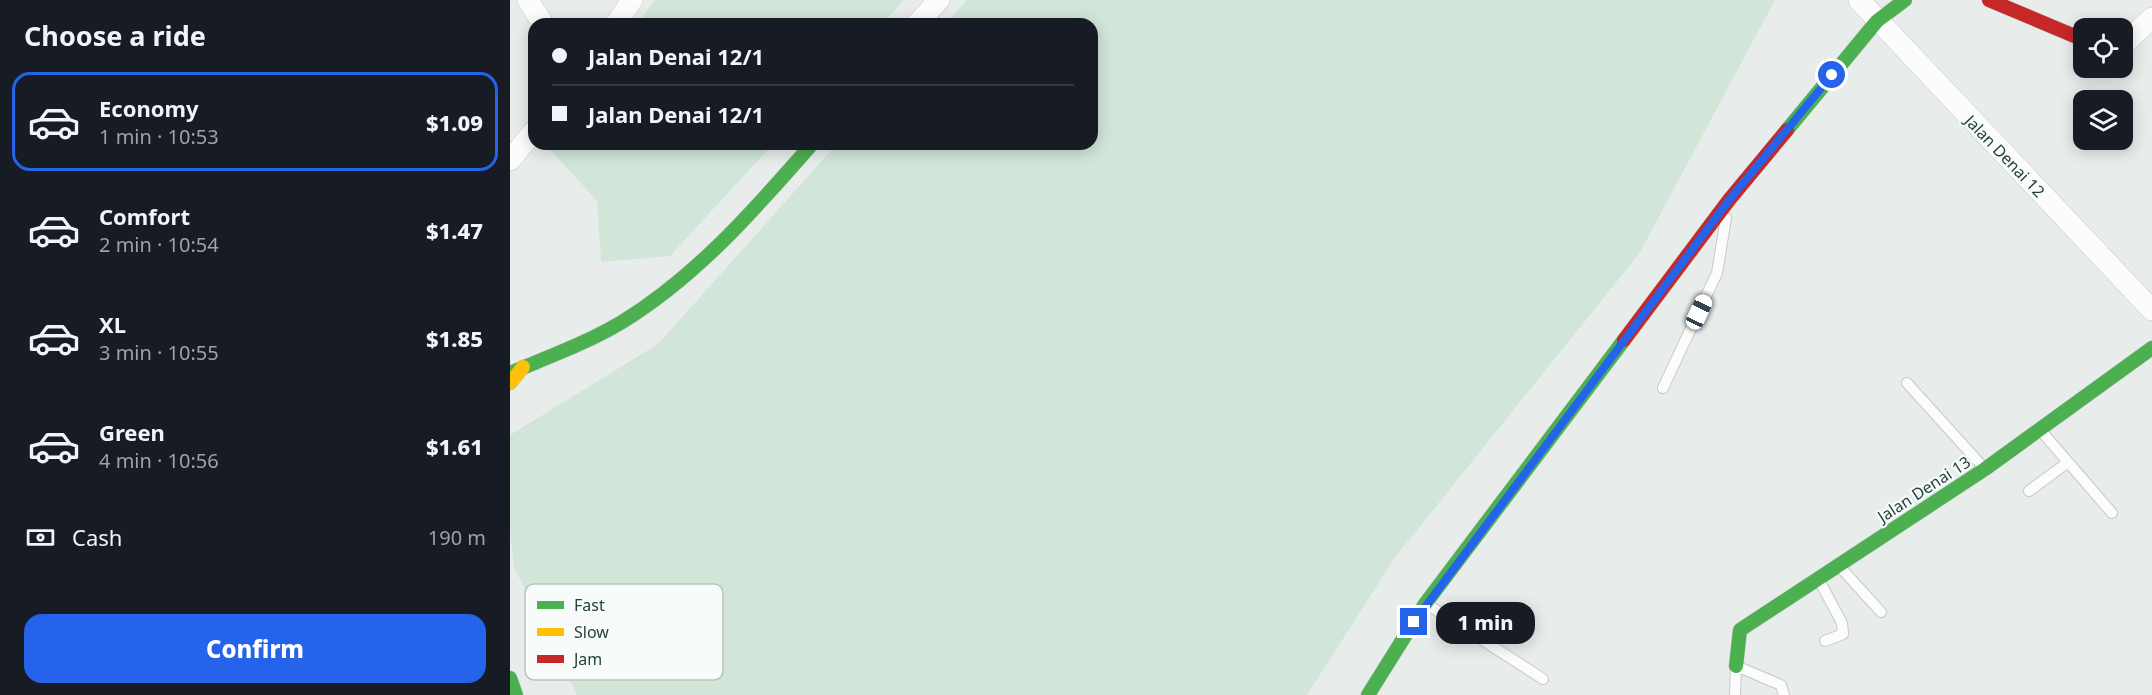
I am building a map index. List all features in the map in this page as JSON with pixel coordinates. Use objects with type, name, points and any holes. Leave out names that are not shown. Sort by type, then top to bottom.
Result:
[{"type":"street","points":[[528,0],[539,18]]},
{"type":"street","points":[[620,18],[632,0]]},
{"type":"street","points":[[922,18],[939,0]]},
{"type":"street","name":"Jalan Denai 12","points":[[1859,0],[2152,310]]},
{"type":"street","points":[[1368,695],[1425,604],[1729,200],[1877,21],[1905,0]]},
{"type":"street","points":[[1989,0],[2073,35]]},
{"type":"street","points":[[2133,36],[2152,18]]},
{"type":"street","points":[[510,160],[528,138]]},
{"type":"street","points":[[510,383],[514,369],[621,322],[673,288],[731,236],[807,150]]},
{"type":"street","name":"Jalan Denai 13","points":[[1736,666],[1740,630],[1985,469],[2152,348]]},
{"type":"street","points":[[510,678],[516,695]]},
{"type":"lane","points":[[1663,388],[1717,273],[1729,200]]},
{"type":"lane","points":[[1907,383],[1985,469]]},
{"type":"lane","points":[[2039,429],[2112,513]]},
{"type":"lane","points":[[2029,491],[2067,463]]},
{"type":"lane","points":[[1837,565],[1881,612]]},
{"type":"lane","points":[[1817,578],[1842,623],[1843,634],[1825,641]]},
{"type":"lane","points":[[1425,604],[1543,679]]},
{"type":"lane","points":[[1735,695],[1736,666],[1781,685],[1784,695]]},
{"type":"green space","points":[[655,0],[904,0],[888,18],[642,18]]},
{"type":"green space","points":[[967,0],[1775,0],[1639,254],[1396,556],[1307,695],[577,695],[570,680],[723,680],[723,584],[525,584],[525,589],[514,567],[510,531],[510,435],[658,344],[832,150],[1098,150],[1098,18],[950,18]]},
{"type":"green space","points":[[551,150],[767,150],[670,256],[601,262],[597,201]]},
{"type":"traffic: fast","points":[[1787,130],[1877,21],[1905,0]]},
{"type":"traffic: fast","points":[[510,373],[595,337],[649,304],[700,263],[724,240],[807,150]]},
{"type":"traffic: fast","points":[[1368,695],[1425,604],[1624,340]]},
{"type":"traffic: fast","points":[[1736,666],[1740,630],[1985,469],[2152,348]]},
{"type":"traffic: fast","points":[[510,678],[516,695]]},
{"type":"traffic: slow","points":[[510,383],[523,367]]},
{"type":"traffic: jam","points":[[1989,0],[2073,35]]},
{"type":"traffic: jam","points":[[1624,340],[1729,200],[1787,130]]},
{"type":"route","points":[[1414,622],[1425,604],[1729,200],[1832,75]]}]
